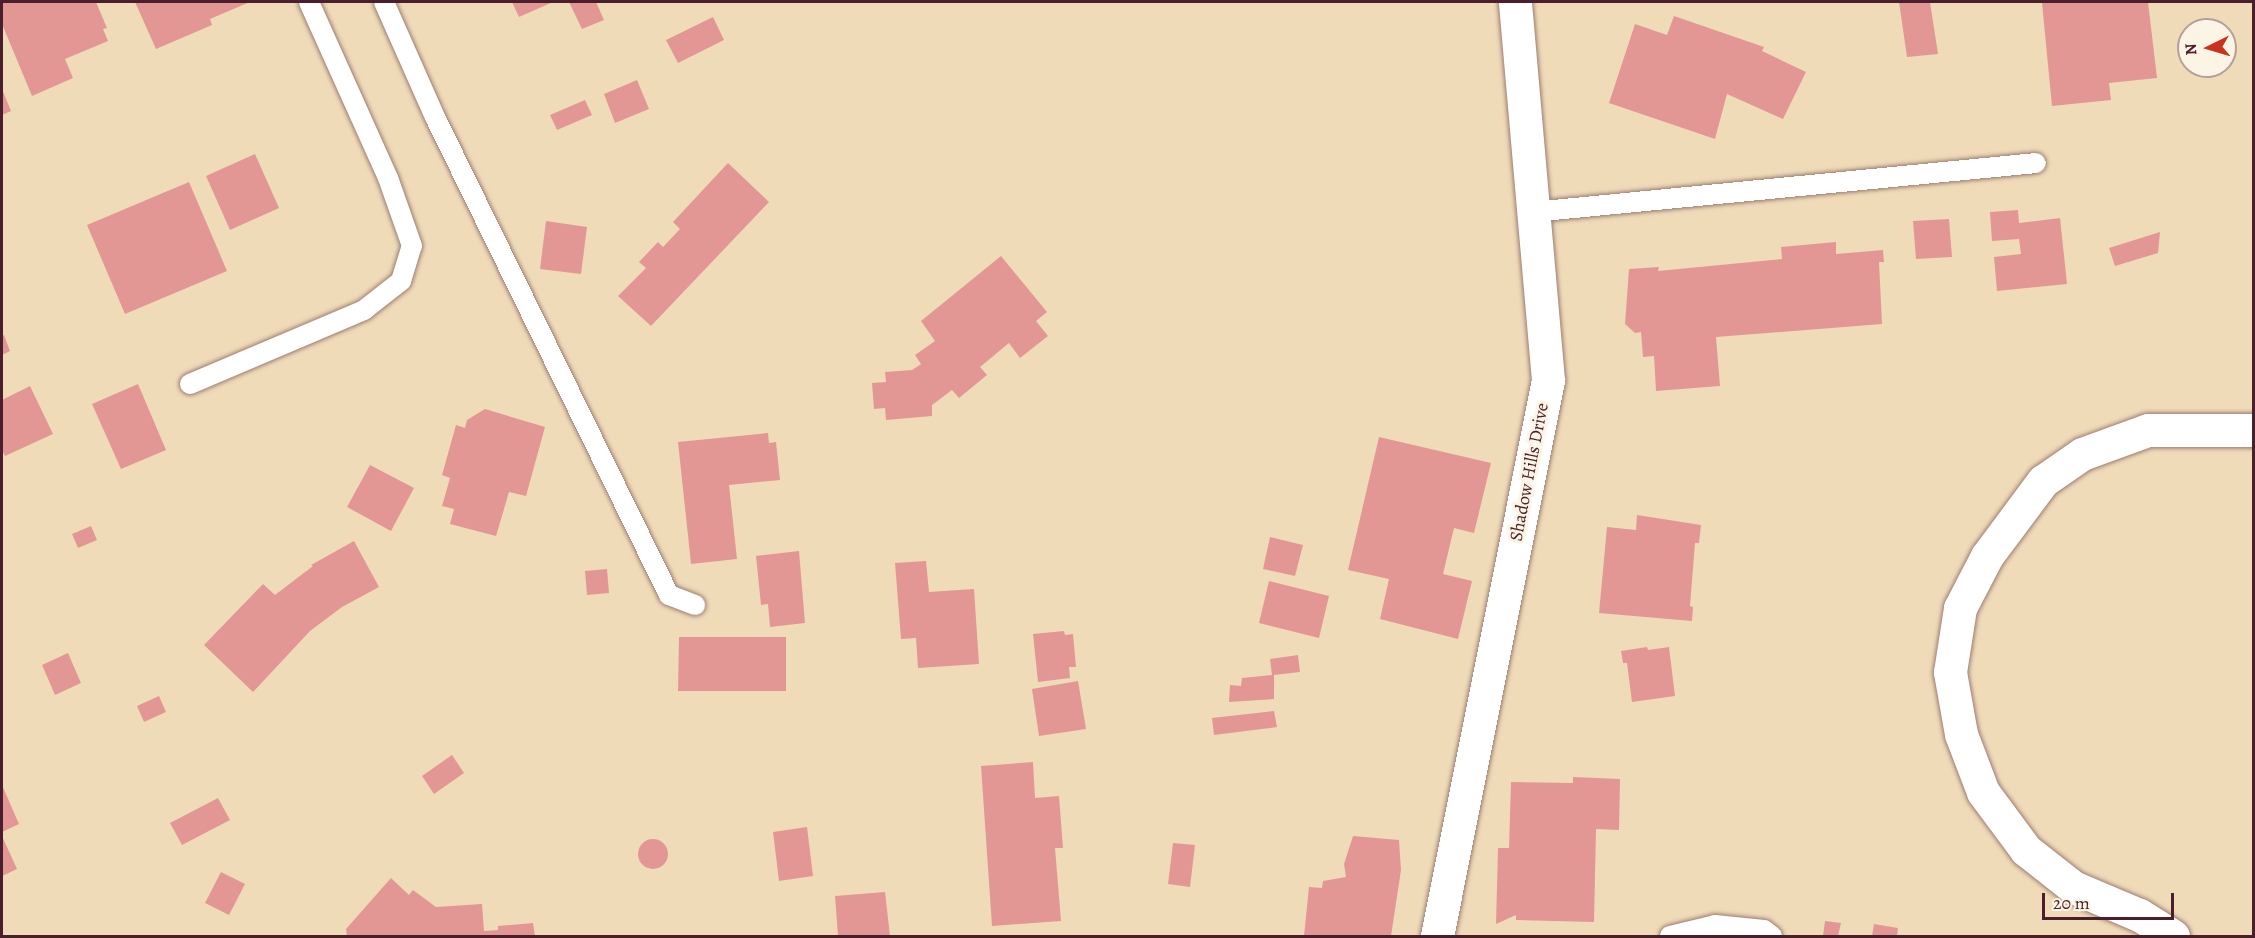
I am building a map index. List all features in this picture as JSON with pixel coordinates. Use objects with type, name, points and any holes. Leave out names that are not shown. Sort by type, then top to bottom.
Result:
[{"type":"street","name":"Shadow Hills Drive","points":[[1437,936],[1548,380],[1515,2]]},
{"type":"street","points":[[2173,936],[2139,915],[2073,887],[2026,850],[1983,792],[1961,734],[1950,672],[1960,608],[1987,556],[2043,481],[2082,454],[2148,430],[2253,430]]},
{"type":"lane","points":[[190,384],[364,310],[401,281],[412,246],[388,178],[309,2]]},
{"type":"lane","points":[[384,2],[440,127],[669,595],[695,605]]},
{"type":"lane","points":[[1533,212],[2036,163]]},
{"type":"lane","points":[[1670,936],[1715,925],[1764,930],[1772,936]]},
{"type":"building","points":[[2,2],[96,2],[107,28],[103,29],[108,41],[65,59],[73,78],[32,96],[2,24]]},
{"type":"building","points":[[135,2],[250,2],[210,19],[212,25],[156,49]]},
{"type":"building","points":[[512,2],[553,2],[519,17]]},
{"type":"building","points":[[569,2],[596,2],[604,20],[582,29]]},
{"type":"building","points":[[1899,2],[1930,2],[1938,54],[1907,57]]},
{"type":"building","points":[[2148,2],[2157,78],[2109,83],[2111,100],[2052,106],[2042,3]]},
{"type":"building","points":[[1674,16],[1764,47],[1762,51],[1806,72],[1783,119],[1727,94],[1715,139],[1609,103],[1635,24],[1667,35]]},
{"type":"building","points":[[713,17],[724,40],[678,63],[666,40]]},
{"type":"building","points":[[637,80],[649,109],[615,123],[604,94]]},
{"type":"building","points":[[2,89],[11,111],[2,115]]},
{"type":"building","points":[[585,100],[592,115],[557,130],[550,115]]},
{"type":"building","points":[[255,154],[279,208],[230,230],[206,176]]},
{"type":"building","points":[[728,163],[769,202],[651,326],[618,296],[646,268],[639,262],[658,242],[663,247],[680,229],[673,222]]},
{"type":"building","points":[[189,182],[227,271],[125,314],[87,225]]},
{"type":"building","points":[[2018,210],[2019,223],[2060,218],[2067,284],[1997,291],[1994,257],[2021,254],[2019,239],[1992,241],[1990,212]]},
{"type":"building","points":[[1949,219],[1952,257],[1916,259],[1913,221]]},
{"type":"building","points":[[546,221],[587,227],[581,274],[540,269]]},
{"type":"building","points":[[2160,232],[2158,253],[2115,266],[2109,248]]},
{"type":"building","points":[[1836,242],[1836,254],[1883,250],[1884,262],[1879,262],[1882,324],[1716,337],[1720,386],[1656,391],[1654,356],[1643,357],[1641,332],[1635,333],[1625,324],[1629,269],[1659,267],[1658,271],[1782,259],[1781,247]]},
{"type":"building","points":[[1001,256],[1047,312],[1036,321],[1048,336],[1020,358],[1009,343],[980,367],[987,375],[959,398],[952,390],[932,405],[932,416],[886,420],[885,408],[874,409],[872,383],[886,382],[885,372],[912,370],[921,364],[915,355],[935,341],[921,321]]},
{"type":"building","points":[[4,335],[10,351],[2,355],[2,336]]},
{"type":"building","points":[[138,384],[166,450],[121,469],[92,404]]},
{"type":"building","points":[[30,386],[53,434],[5,456],[2,450],[2,400]]},
{"type":"building","points":[[485,409],[545,427],[526,496],[509,492],[496,536],[450,524],[454,509],[442,506],[450,478],[442,475],[456,425],[465,428],[467,420]]},
{"type":"building","points":[[768,433],[769,443],[776,442],[780,480],[729,485],[737,559],[691,564],[678,442]]},
{"type":"building","points":[[1379,437],[1491,463],[1474,533],[1454,528],[1443,574],[1472,581],[1458,639],[1380,619],[1389,579],[1348,570]]},
{"type":"building","points":[[370,465],[414,488],[391,531],[347,507]]},
{"type":"building","points":[[1637,515],[1701,525],[1699,543],[1695,543],[1690,606],[1693,607],[1692,621],[1599,613],[1607,527],[1636,530]]},
{"type":"building","points":[[91,526],[97,540],[78,548],[72,534]]},
{"type":"building","points":[[1270,537],[1303,545],[1295,576],[1263,569]]},
{"type":"building","points":[[354,541],[379,587],[342,607],[310,631],[253,692],[204,645],[263,584],[275,595],[313,566],[311,565]]},
{"type":"building","points":[[799,551],[805,623],[770,627],[768,604],[761,605],[756,556]]},
{"type":"building","points":[[926,561],[929,592],[974,589],[979,664],[918,668],[916,638],[901,639],[895,563]]},
{"type":"building","points":[[607,569],[609,593],[587,595],[585,571]]},
{"type":"building","points":[[1269,581],[1329,596],[1319,638],[1259,623]]},
{"type":"building","points":[[1064,631],[1065,635],[1073,634],[1076,667],[1069,667],[1070,678],[1038,682],[1033,634]]},
{"type":"building","points":[[679,637],[786,637],[786,691],[678,691]]},
{"type":"building","points":[[1647,647],[1648,650],[1669,647],[1675,696],[1632,702],[1627,663],[1623,663],[1621,651]]},
{"type":"building","points":[[68,653],[81,683],[55,695],[42,665]]},
{"type":"building","points":[[1298,655],[1300,672],[1274,675],[1274,699],[1229,702],[1230,685],[1241,686],[1242,678],[1272,675],[1270,659]]},
{"type":"building","points":[[1078,681],[1086,729],[1039,736],[1032,689]]},
{"type":"building","points":[[159,696],[166,712],[144,722],[137,706]]},
{"type":"building","points":[[1274,711],[1277,727],[1214,735],[1212,718]]},
{"type":"building","points":[[452,755],[464,773],[434,794],[422,776]]},
{"type":"building","points":[[1033,762],[1035,798],[1059,796],[1063,848],[1055,848],[1061,921],[992,926],[981,766]]},
{"type":"building","points":[[1573,777],[1620,779],[1619,830],[1596,829],[1594,922],[1516,920],[1516,915],[1496,924],[1498,848],[1509,848],[1511,782],[1573,783]]},
{"type":"building","points":[[2,785],[19,824],[2,832]]},
{"type":"building","points":[[218,798],[230,820],[182,845],[170,823]]},
{"type":"building","points":[[807,827],[813,876],[779,881],[773,832]]},
{"type":"building","points":[[2,836],[17,869],[2,876]]},
{"type":"building","points":[[1353,836],[1399,840],[1401,870],[1391,936],[1304,936],[1309,887],[1322,888],[1323,881],[1346,877],[1344,864]]},
{"type":"building","points":[[653,839],[663,844],[668,854],[663,864],[653,869],[643,864],[638,854],[643,844]]},
{"type":"building","points":[[1173,843],[1195,845],[1190,887],[1168,884]]},
{"type":"building","points":[[221,872],[245,884],[229,915],[205,903]]},
{"type":"building","points":[[391,878],[409,895],[413,890],[436,907],[482,904],[484,931],[498,930],[498,926],[533,923],[535,936],[347,936],[346,929]]},
{"type":"building","points":[[885,892],[890,936],[838,936],[835,896]]},
{"type":"building","points":[[1825,921],[1841,923],[1838,936],[1823,936]]},
{"type":"building","points":[[1874,924],[1898,928],[1897,936],[1872,936]]}]
